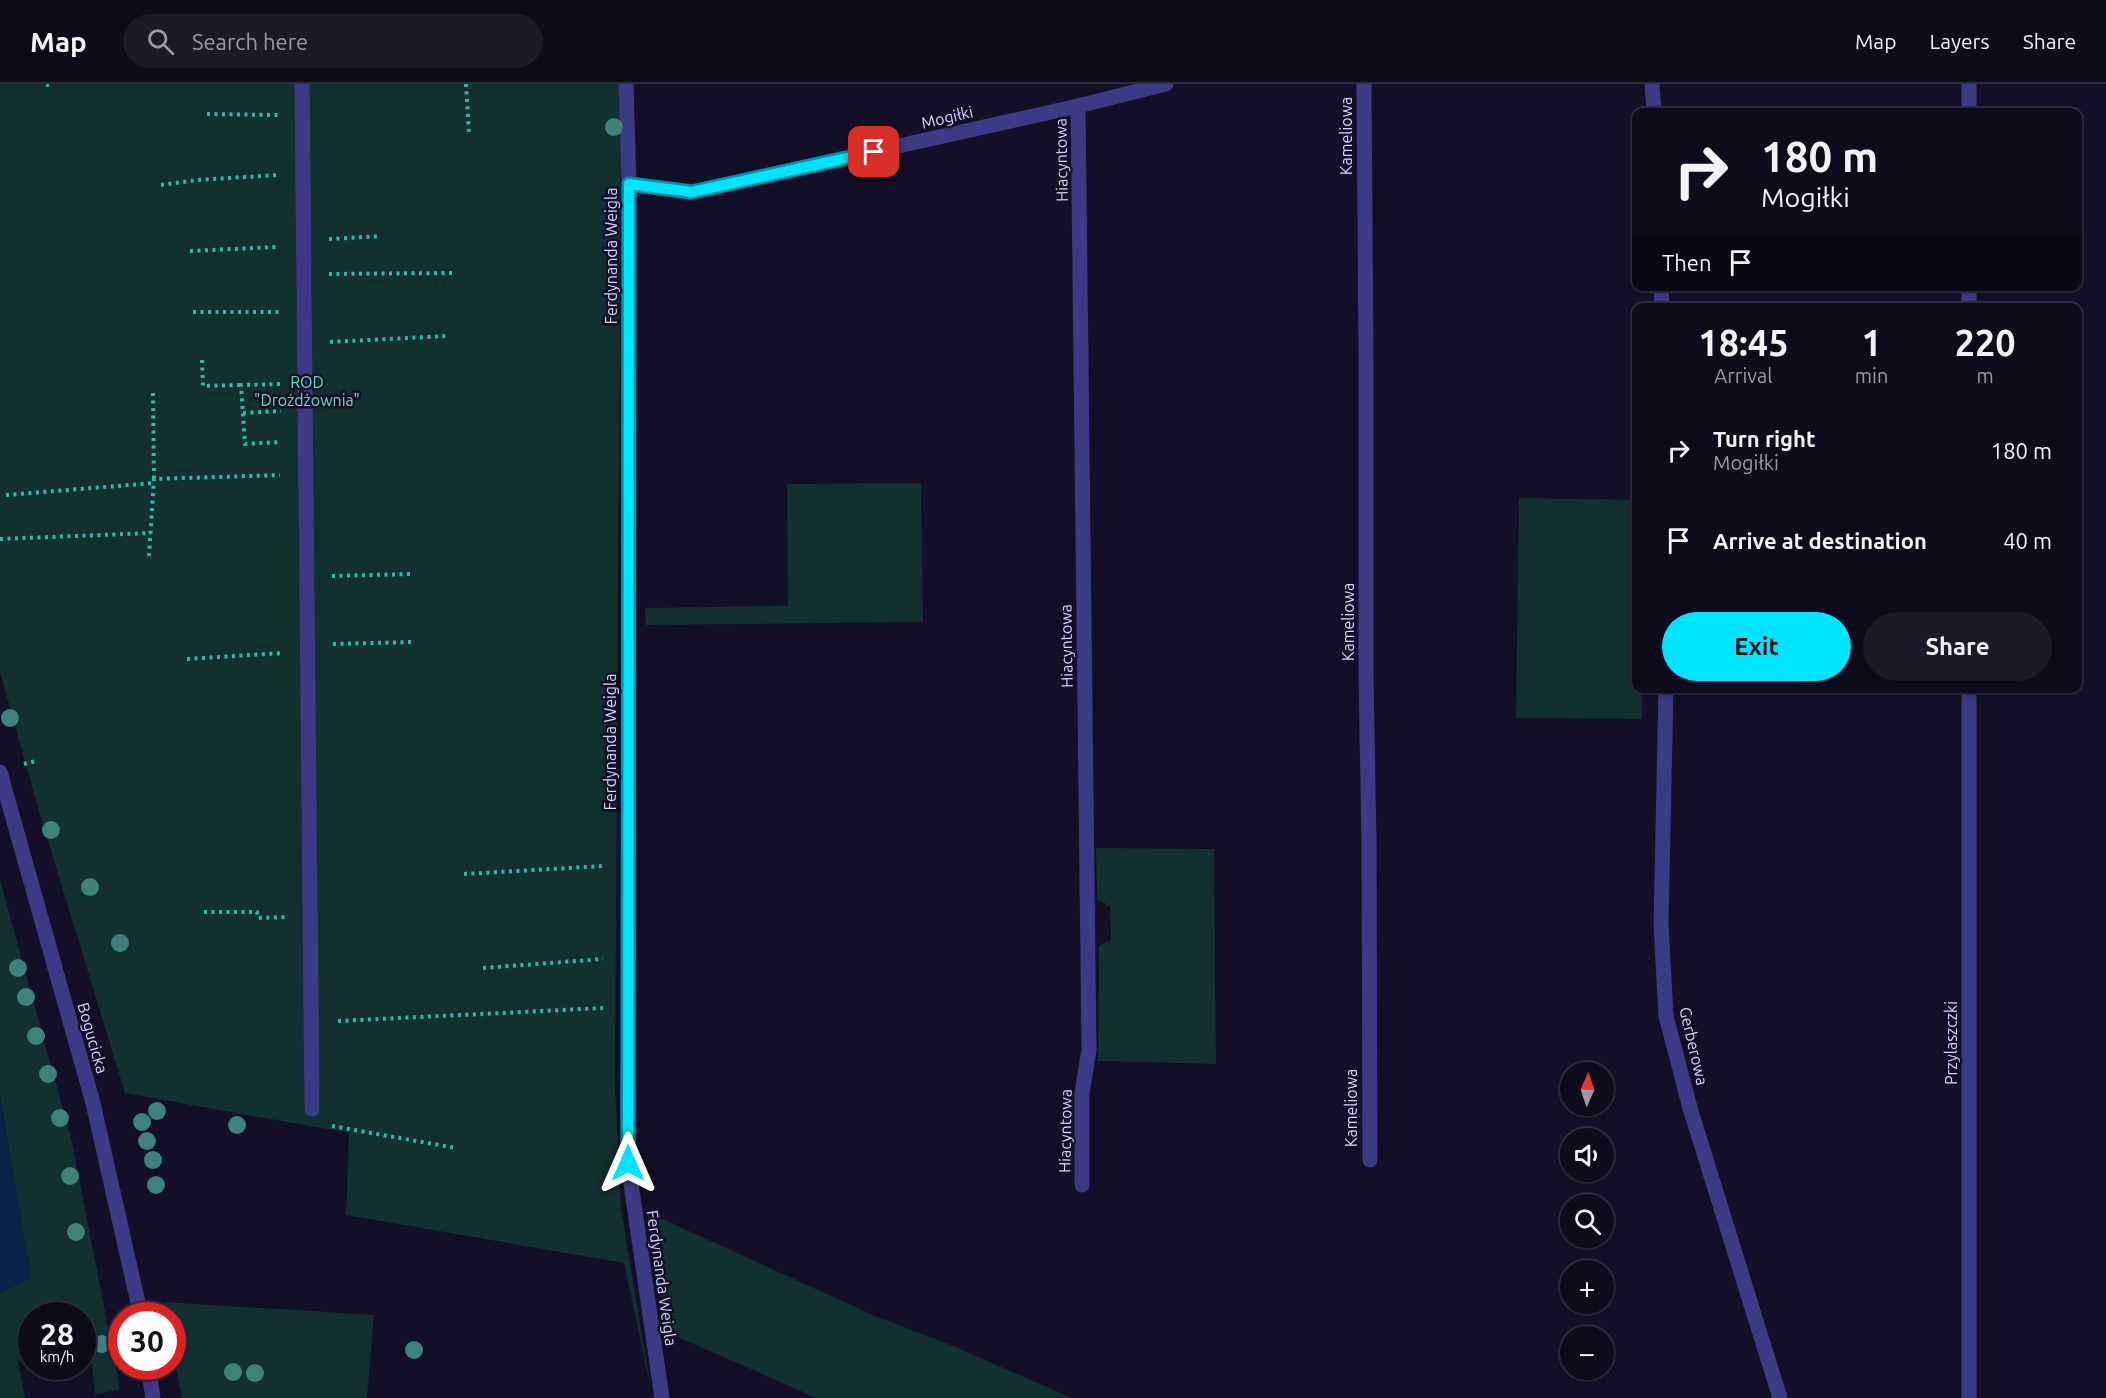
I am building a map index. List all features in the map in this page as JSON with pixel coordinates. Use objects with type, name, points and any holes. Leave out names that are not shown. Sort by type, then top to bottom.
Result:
[{"type":"street","points":[[302,84],[312,1109]]},
{"type":"street","name":"Ferdynanda Weigla","points":[[626,84],[629,184],[628,1163],[662,1398]]},
{"type":"street","name":"Mogiłki","points":[[629,184],[692,192],[1078,106],[1166,84]]},
{"type":"street","name":"Kameliowa","points":[[1364,84],[1365,675],[1369,855],[1370,1160]]},
{"type":"street","points":[[1652,84],[1654,108]]},
{"type":"street","points":[[1969,84],[1969,108]]},
{"type":"street","name":"Hiacyntowa","points":[[1078,106],[1089,1038],[1082,1093],[1082,1185]]},
{"type":"street","name":"Gerberowa","points":[[1666,693],[1661,925],[1666,1016],[1690,1108],[1780,1398]]},
{"type":"street","name":"Przylaszczki","points":[[1969,693],[1969,1398]]},
{"type":"street","name":"Bogucicka","points":[[0,772],[93,1103],[138,1302]]},
{"type":"street","points":[[150,1380],[153,1398]]},
{"type":"path","points":[[46,85],[53,84]]},
{"type":"path","points":[[466,84],[469,133]]},
{"type":"path","points":[[207,114],[302,115]]},
{"type":"path","points":[[161,185],[197,180],[303,174]]},
{"type":"path","points":[[190,251],[381,236]]},
{"type":"path","points":[[304,275],[452,273]]},
{"type":"path","points":[[193,312],[304,312]]},
{"type":"path","points":[[305,343],[447,336]]},
{"type":"path","points":[[202,360],[203,386],[305,383]]},
{"type":"path","points":[[241,385],[245,444],[280,442]]},
{"type":"path","points":[[149,556],[154,481],[153,393]]},
{"type":"path","points":[[243,412],[305,410]]},
{"type":"path","points":[[6,495],[154,481],[306,474]]},
{"type":"path","points":[[0,539],[71,538],[150,533]]},
{"type":"path","points":[[307,576],[410,574]]},
{"type":"path","points":[[187,659],[308,648],[412,642]]},
{"type":"path","points":[[464,874],[604,866]]},
{"type":"path","points":[[204,912],[257,912],[258,918],[310,917]]},
{"type":"path","points":[[483,968],[603,959]]},
{"type":"path","points":[[311,1023],[595,1008]]},
{"type":"path","points":[[312,1109],[313,1123],[456,1148]]},
{"type":"green space","name":"ROD \"Drożdżownia\"","points":[[0,84],[619,84],[621,126],[615,1085],[621,1210],[651,1389],[624,1263],[346,1215],[349,1133],[125,1093],[39,811],[0,672]]},
{"type":"green space","points":[[921,483],[923,622],[646,625],[645,608],[788,606],[787,484]]},
{"type":"green space","points":[[1519,498],[1632,500],[1632,693],[1642,693],[1642,719],[1516,718]]},
{"type":"green space","points":[[1096,848],[1214,849],[1216,1064],[1098,1061],[1099,946],[1111,939],[1110,906],[1097,899]]},
{"type":"green space","points":[[0,880],[72,1142],[108,1327],[108,1380],[118,1380],[120,1389],[95,1395],[96,1302],[18,1302],[18,1380],[22,1380],[25,1398],[0,1398],[0,1293],[31,1277],[0,1096]]},
{"type":"green space","points":[[647,1212],[875,1316],[946,1343],[1072,1398],[817,1398],[666,1332]]},
{"type":"green space","points":[[186,1303],[374,1315],[367,1398],[182,1398],[179,1380],[186,1380]]},
{"type":"water","points":[[0,1096],[31,1277],[0,1293]]},
{"type":"route","points":[[628,1163],[629,184],[692,192],[874,152]]}]
